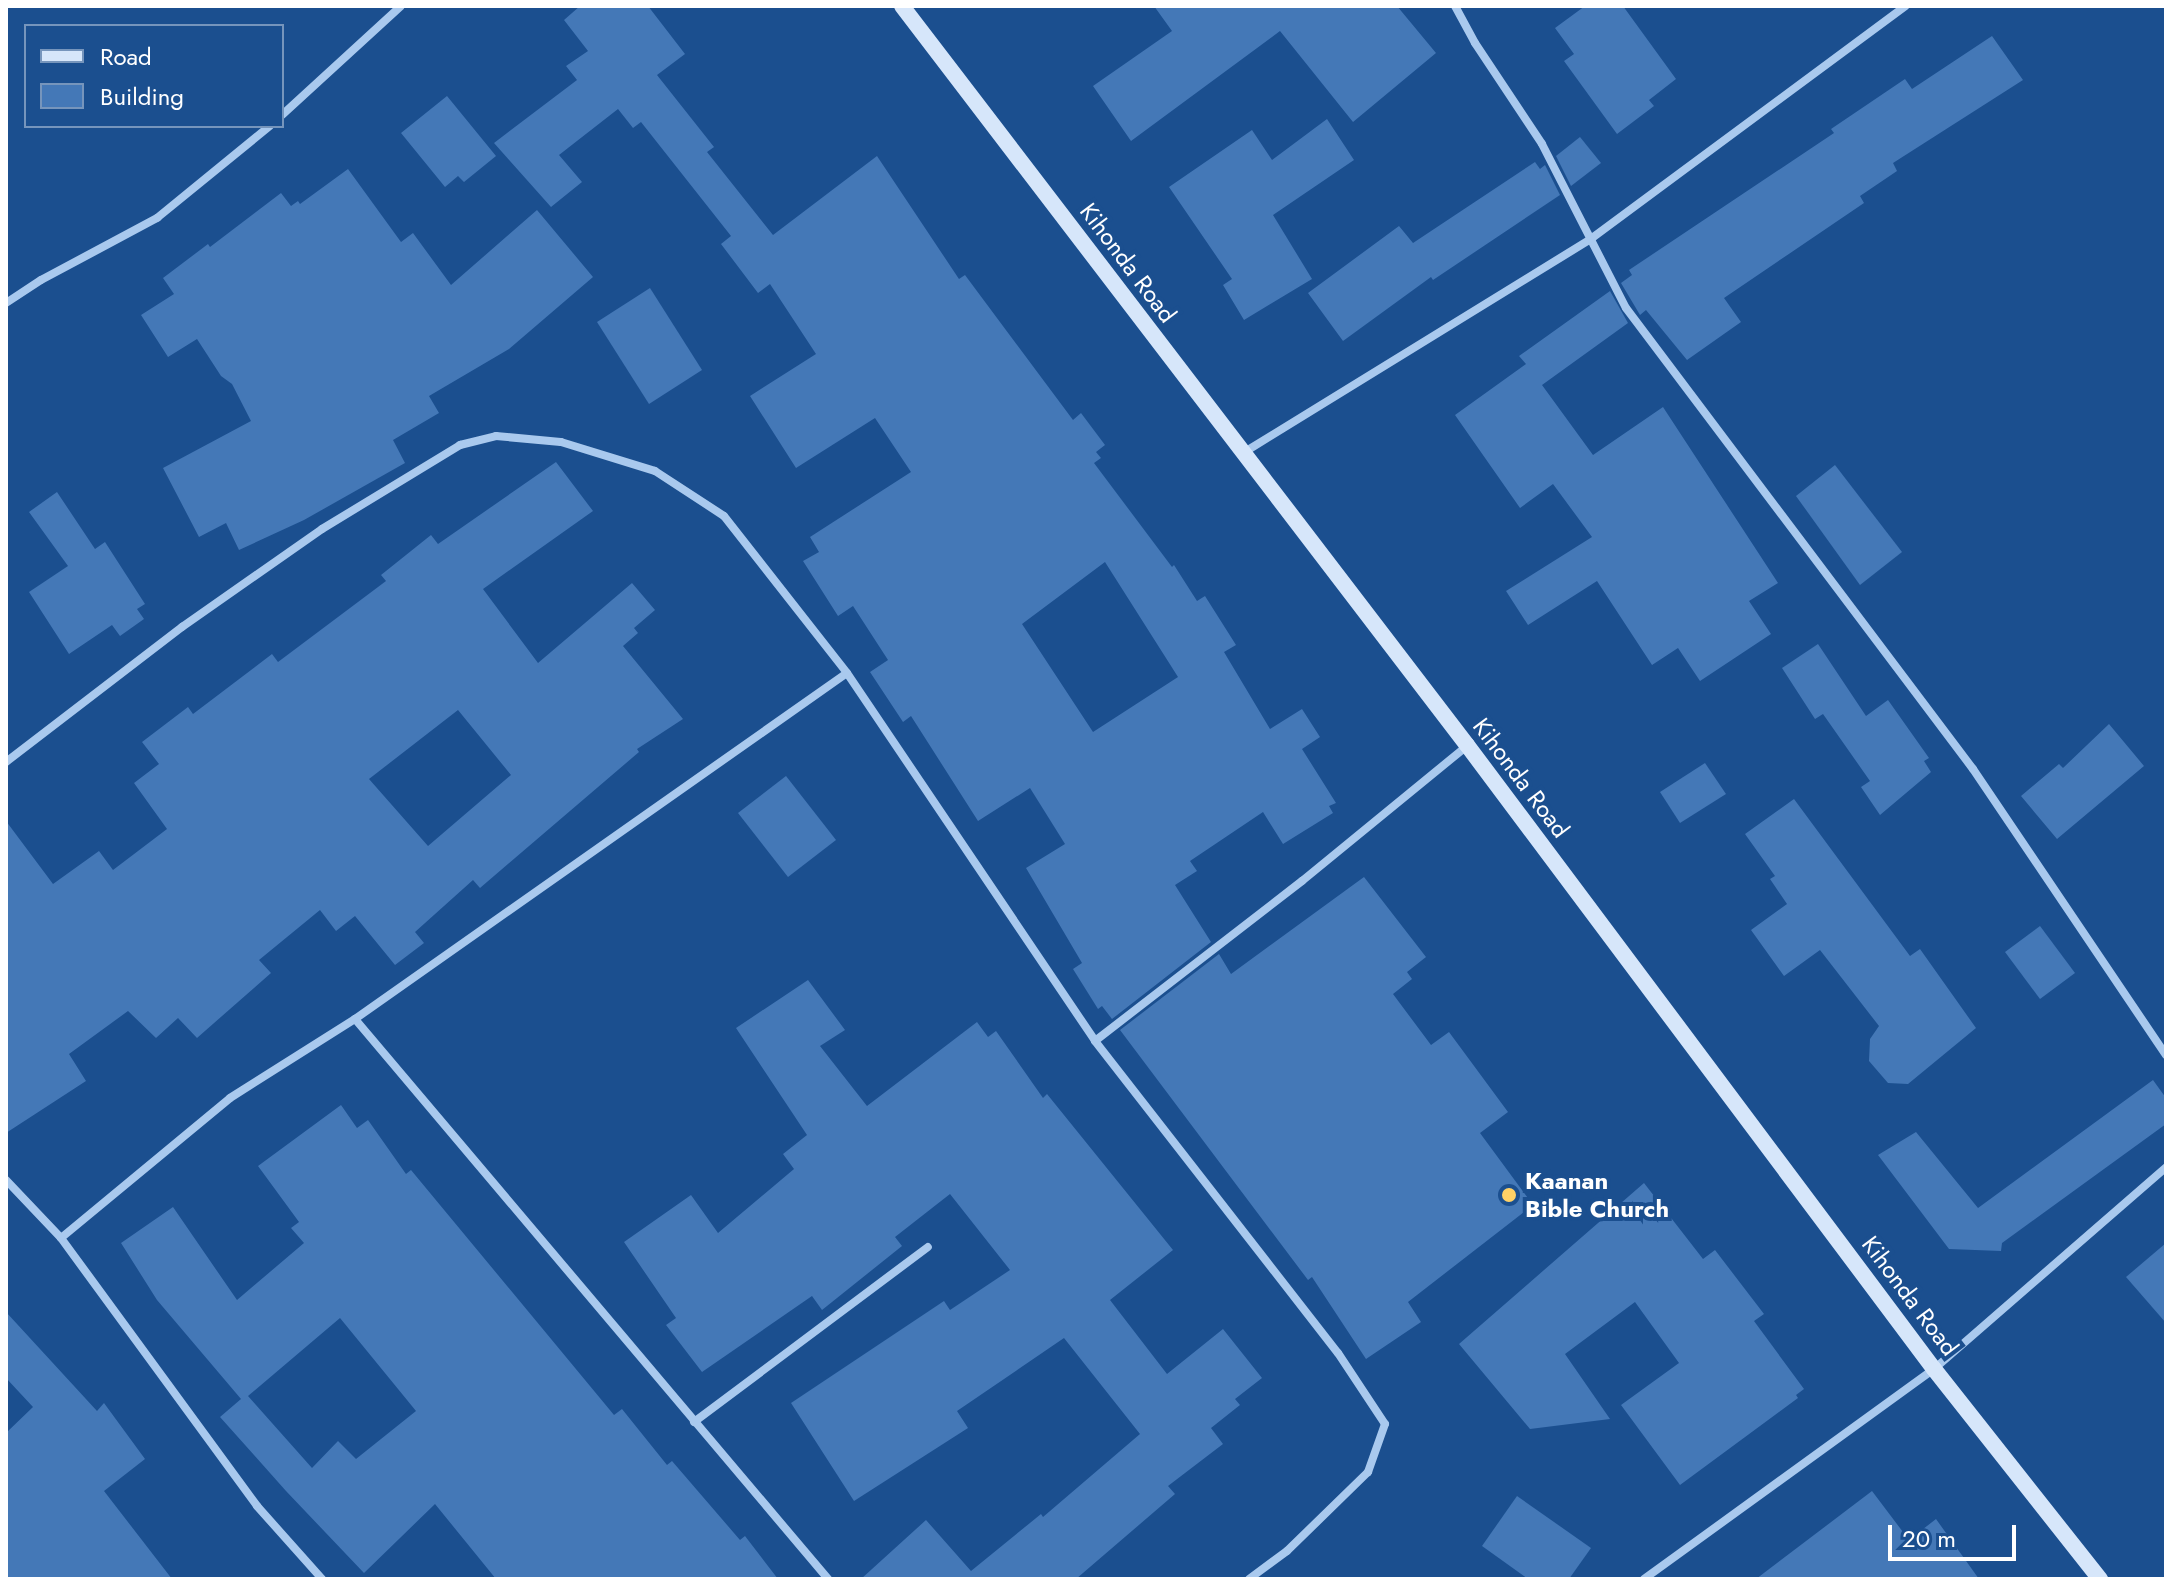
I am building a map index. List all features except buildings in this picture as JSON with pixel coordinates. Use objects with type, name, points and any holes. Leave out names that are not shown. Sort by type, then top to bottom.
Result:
[{"type":"street","points":[[284,113],[401,6]]},
{"type":"street","name":"Kihonda Road","points":[[902,6],[1241,454],[1467,745],[1934,1369],[2100,1579]]},
{"type":"street","points":[[1455,6],[1475,43],[1542,144],[1626,308],[1973,769],[2166,1055]]},
{"type":"street","points":[[1241,454],[1592,238],[1905,6]]},
{"type":"street","points":[[6,303],[157,218],[268,128]]},
{"type":"street","points":[[6,762],[182,627],[322,529],[460,445],[496,436],[561,442],[655,471],[724,516],[847,673],[1095,1041],[1338,1353],[1385,1424],[1368,1472],[1287,1551],[1249,1579]]},
{"type":"street","points":[[61,1238],[230,1098],[355,1019],[847,673]]},
{"type":"street","points":[[1095,1041],[1302,881],[1467,745]]},
{"type":"street","points":[[355,1019],[828,1579]]},
{"type":"street","points":[[1644,1579],[1934,1369],[2166,1167]]},
{"type":"street","points":[[6,1180],[61,1238],[257,1506],[322,1579]]},
{"type":"street","points":[[694,1422],[928,1247]]},
{"type":"place","name":"Kaanan Bible Church","points":[[1509,1195]]}]
